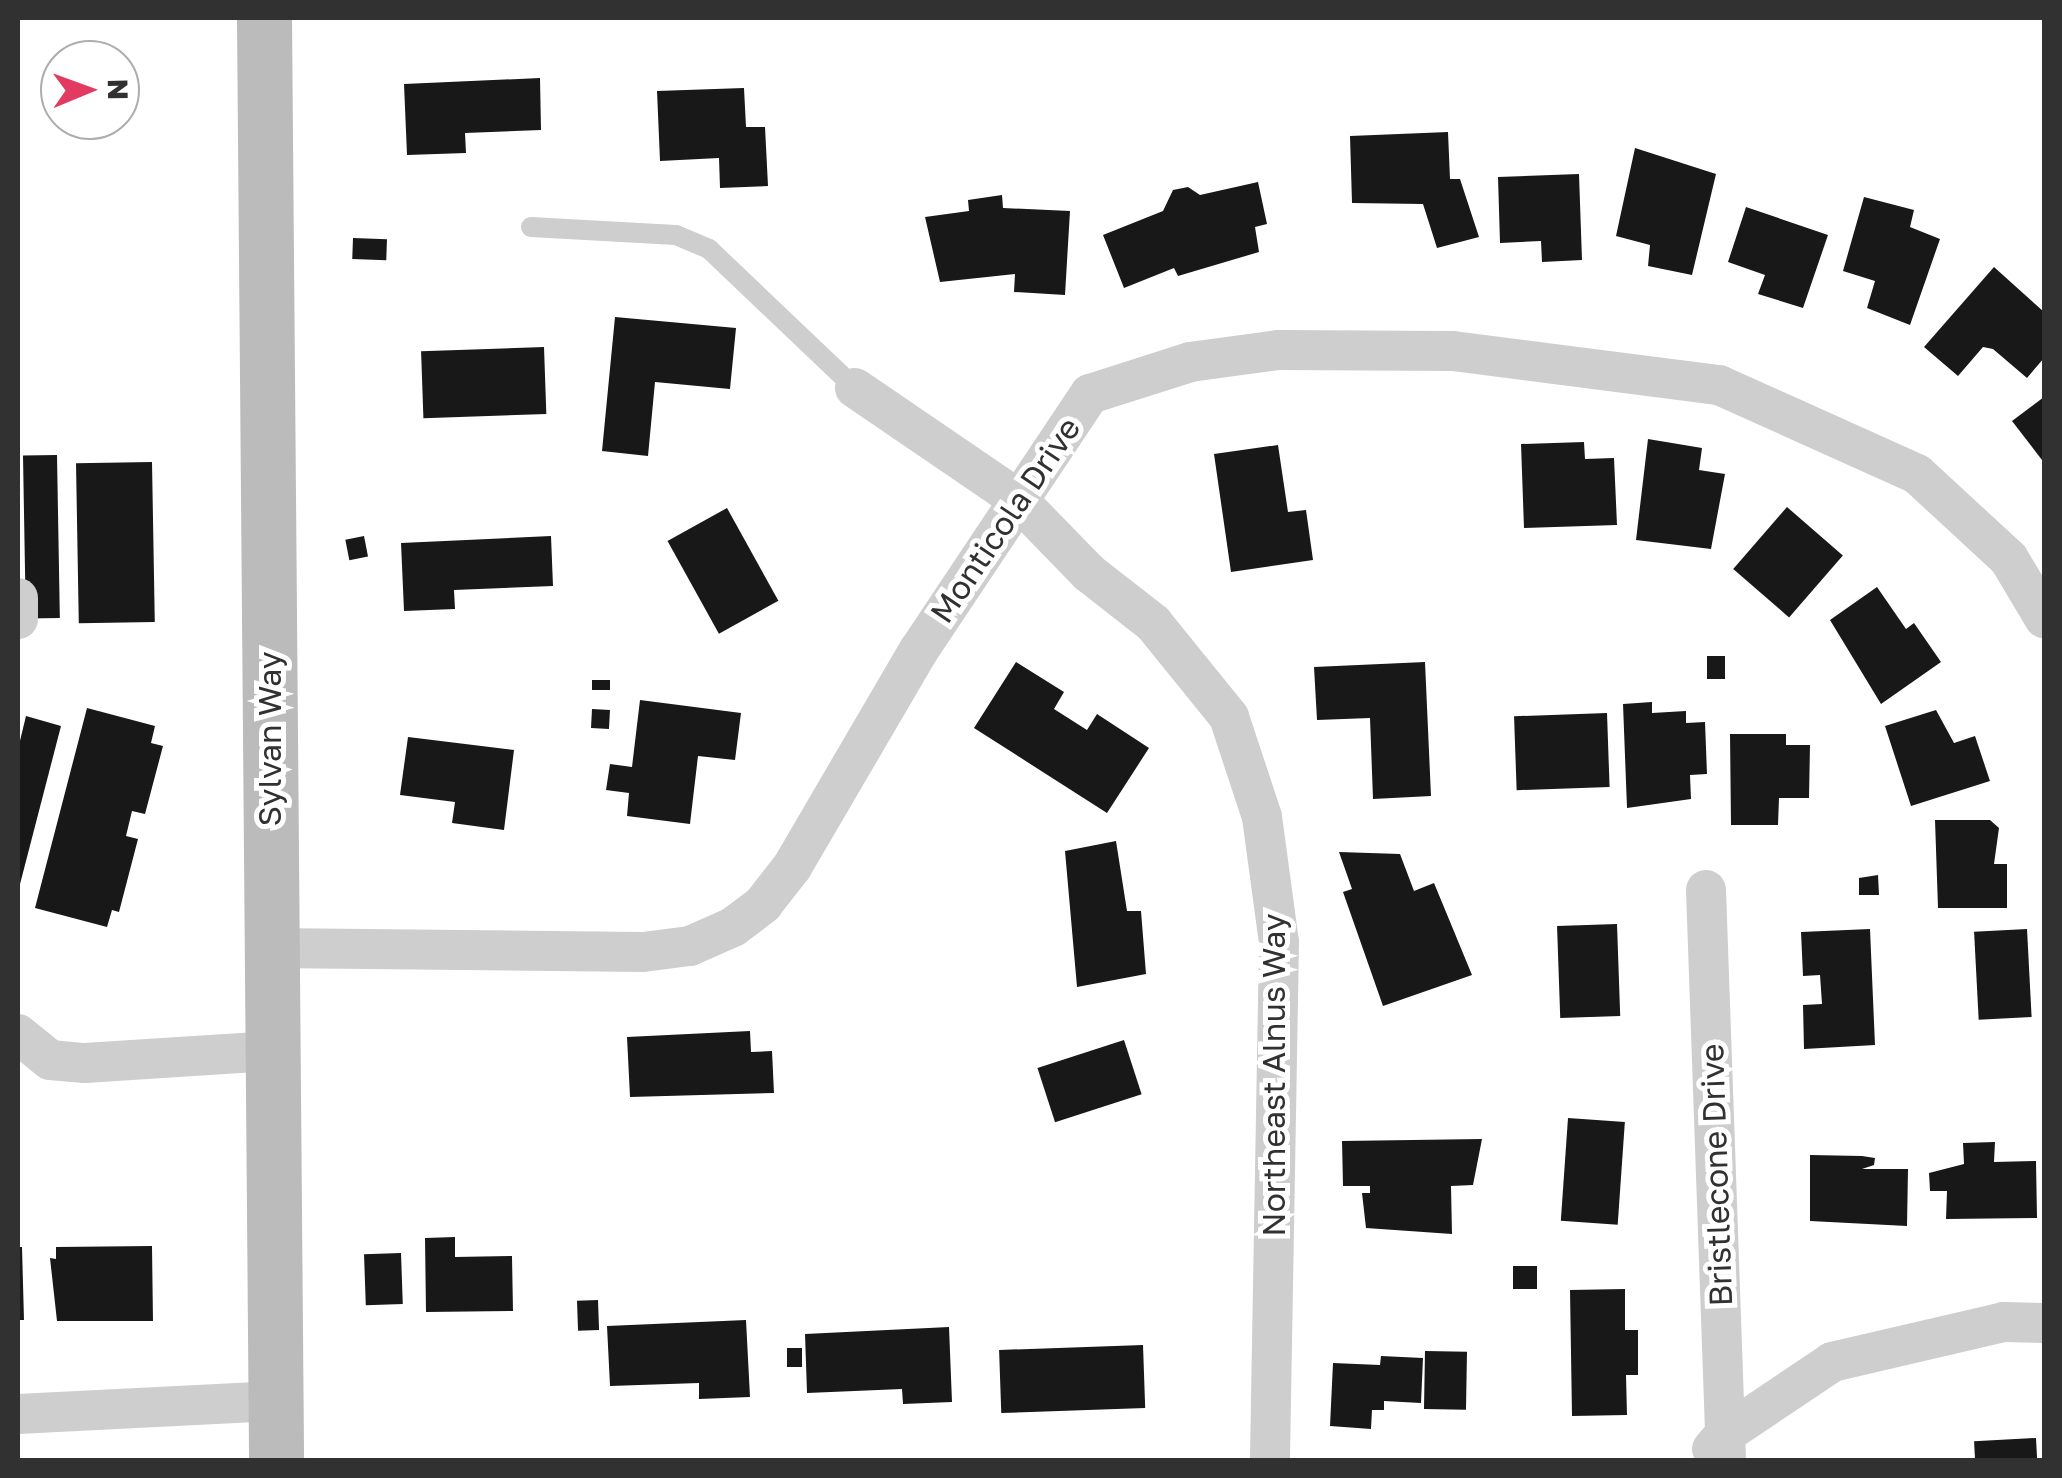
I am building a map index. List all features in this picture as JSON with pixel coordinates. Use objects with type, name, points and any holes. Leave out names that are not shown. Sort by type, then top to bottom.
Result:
[{"type":"main road","name":"Sylvan Way","points":[[264,18],[276,1460]]},
{"type":"street","name":"Monticola Drive","points":[[270,948],[643,952],[690,946],[733,927],[763,904],[792,867],[1016,498],[1090,394],[1190,362],[1279,350],[1452,350],[1718,385],[1916,474],[2010,560],[2044,618]]},
{"type":"street","name":"Northeast Alnus Way","points":[[854,388],[1016,498],[1089,573],[1152,623],[1229,717],[1262,817],[1279,942],[1270,1460]]},
{"type":"street","points":[[18,598],[18,619]]},
{"type":"street","name":"Bristlecone Drive","points":[[1706,890],[1718,1452]]},
{"type":"street","points":[[18,1034],[50,1060],[85,1062],[272,1052]]},
{"type":"street","points":[[1718,1452],[1832,1362],[2004,1322],[2044,1323]]},
{"type":"street","points":[[18,1414],[276,1401]]},
{"type":"lane","points":[[532,226],[676,234],[709,248],[854,388]]},
{"type":"building","points":[[540,78],[541,130],[465,133],[466,153],[407,155],[404,84]]},
{"type":"building","points":[[744,88],[746,127],[765,127],[768,186],[720,188],[719,158],[660,161],[657,91]]},
{"type":"building","points":[[1448,132],[1450,179],[1460,179],[1479,237],[1437,248],[1423,204],[1352,203],[1350,136]]},
{"type":"building","points":[[1635,148],[1716,174],[1692,275],[1648,266],[1650,245],[1616,236]]},
{"type":"building","points":[[1579,174],[1582,260],[1542,262],[1541,241],[1500,243],[1498,177]]},
{"type":"building","points":[[1258,182],[1267,224],[1255,227],[1259,252],[1178,276],[1174,268],[1124,288],[1103,235],[1163,211],[1173,190],[1188,187],[1200,195]]},
{"type":"building","points":[[1002,195],[1003,208],[1070,211],[1065,295],[1014,292],[1015,274],[940,282],[925,217],[969,211],[968,200]]},
{"type":"building","points":[[1864,197],[1914,210],[1910,227],[1940,239],[1910,325],[1867,308],[1875,281],[1843,271]]},
{"type":"building","points":[[1746,207],[1828,235],[1803,308],[1758,294],[1765,275],[1728,262]]},
{"type":"building","points":[[353,238],[387,239],[386,260],[352,259]]},
{"type":"building","points":[[1994,267],[2044,312],[2044,358],[2027,378],[1993,349],[1983,347],[1958,376],[1924,347]]},
{"type":"building","points":[[615,317],[736,328],[730,389],[655,382],[648,456],[602,451]]},
{"type":"building","points":[[544,347],[546,414],[423,418],[421,351]]},
{"type":"building","points":[[2044,397],[2044,458],[2042,460],[2012,421]]},
{"type":"building","points":[[1648,439],[1702,448],[1699,470],[1725,474],[1711,549],[1636,540]]},
{"type":"building","points":[[1584,442],[1585,459],[1614,458],[1617,525],[1524,528],[1521,444]]},
{"type":"building","points":[[1278,445],[1288,512],[1306,510],[1313,560],[1231,572],[1214,454]]},
{"type":"building","points":[[57,455],[60,618],[26,619],[23,456]]},
{"type":"building","points":[[152,462],[155,622],[79,623],[76,463]]},
{"type":"building","points":[[1787,507],[1843,556],[1789,617],[1733,569]]},
{"type":"building","points":[[727,508],[778,601],[719,634],[668,541]]},
{"type":"building","points":[[364,536],[368,557],[349,560],[345,540]]},
{"type":"building","points":[[551,536],[553,586],[454,590],[455,609],[404,611],[401,543]]},
{"type":"building","points":[[1877,587],[1906,629],[1914,623],[1941,662],[1881,704],[1830,620]]},
{"type":"building","points":[[1707,656],[1725,656],[1725,679],[1707,679]]},
{"type":"building","points":[[1016,662],[1064,692],[1054,709],[1087,730],[1097,714],[1149,748],[1107,813],[974,728]]},
{"type":"building","points":[[1425,662],[1431,796],[1373,799],[1370,718],[1317,720],[1314,667]]},
{"type":"building","points":[[592,680],[610,680],[610,690],[592,690]]},
{"type":"building","points":[[640,700],[741,713],[735,760],[698,756],[690,824],[627,816],[629,793],[606,790],[610,764],[632,767]]},
{"type":"building","points":[[1652,702],[1652,713],[1686,711],[1686,723],[1705,722],[1707,774],[1690,775],[1691,799],[1627,808],[1623,704]]},
{"type":"building","points":[[87,708],[155,726],[151,743],[163,746],[145,814],[132,811],[126,836],[138,839],[119,912],[112,910],[107,927],[35,908]]},
{"type":"building","points":[[592,709],[610,710],[609,729],[591,728]]},
{"type":"building","points":[[1936,710],[1954,743],[1975,736],[1990,781],[1911,806],[1885,726]]},
{"type":"building","points":[[1607,713],[1610,787],[1517,790],[1514,716]]},
{"type":"building","points":[[26,716],[61,726],[19,888],[18,749]]},
{"type":"building","points":[[1730,734],[1786,734],[1786,745],[1810,745],[1809,798],[1779,798],[1778,825],[1731,825]]},
{"type":"building","points":[[408,737],[514,750],[504,830],[452,823],[455,802],[400,795]]},
{"type":"building","points":[[1935,820],[1990,820],[1999,828],[1994,864],[2007,864],[2007,908],[1938,908]]},
{"type":"building","points":[[1116,841],[1127,911],[1141,911],[1146,974],[1077,987],[1065,851]]},
{"type":"building","points":[[1339,852],[1400,854],[1414,891],[1434,883],[1472,975],[1383,1006],[1343,892],[1352,889]]},
{"type":"building","points":[[1878,875],[1879,895],[1859,895],[1859,878]]},
{"type":"building","points":[[1617,924],[1620,1016],[1560,1018],[1557,926]]},
{"type":"building","points":[[1870,929],[1875,1045],[1804,1049],[1803,1005],[1822,1004],[1820,975],[1803,976],[1801,932]]},
{"type":"building","points":[[2027,929],[2032,1017],[1979,1020],[1974,932]]},
{"type":"building","points":[[750,1031],[751,1052],[772,1051],[774,1093],[630,1097],[627,1037]]},
{"type":"building","points":[[1124,1040],[1142,1094],[1055,1122],[1037,1068]]},
{"type":"building","points":[[1568,1118],[1625,1122],[1618,1225],[1561,1221]]},
{"type":"building","points":[[1482,1139],[1473,1185],[1451,1186],[1452,1234],[1366,1228],[1362,1193],[1370,1193],[1370,1186],[1343,1186],[1342,1141]]},
{"type":"building","points":[[1995,1142],[1994,1162],[2036,1161],[2037,1218],[1946,1219],[1947,1191],[1930,1191],[1929,1173],[1964,1164],[1963,1143]]},
{"type":"building","points":[[1810,1155],[1875,1158],[1874,1165],[1862,1169],[1908,1169],[1907,1226],[1810,1221]]},
{"type":"building","points":[[455,1237],[455,1257],[512,1256],[513,1311],[426,1312],[425,1238]]},
{"type":"building","points":[[152,1246],[153,1321],[57,1321],[50,1258],[56,1259],[56,1247]]},
{"type":"building","points":[[18,1247],[22,1247],[24,1320],[18,1320]]},
{"type":"building","points":[[401,1253],[403,1304],[366,1305],[364,1254]]},
{"type":"building","points":[[1513,1266],[1537,1266],[1537,1289],[1513,1289]]},
{"type":"building","points":[[1625,1289],[1625,1330],[1638,1330],[1638,1375],[1626,1375],[1627,1415],[1572,1416],[1570,1290]]},
{"type":"building","points":[[598,1300],[599,1330],[578,1331],[577,1301]]},
{"type":"building","points":[[746,1320],[750,1397],[699,1399],[699,1383],[610,1386],[607,1326]]},
{"type":"building","points":[[949,1327],[952,1402],[903,1404],[902,1389],[807,1393],[805,1334]]},
{"type":"building","points":[[1143,1345],[1145,1408],[1001,1413],[999,1350]]},
{"type":"building","points":[[787,1348],[802,1348],[802,1367],[787,1367]]},
{"type":"building","points":[[1425,1351],[1467,1352],[1466,1410],[1424,1409]]},
{"type":"building","points":[[1381,1356],[1423,1358],[1421,1403],[1384,1401],[1384,1410],[1372,1410],[1371,1429],[1330,1426],[1333,1363],[1380,1365]]},
{"type":"building","points":[[2036,1438],[2037,1460],[1975,1460],[1974,1441]]}]
